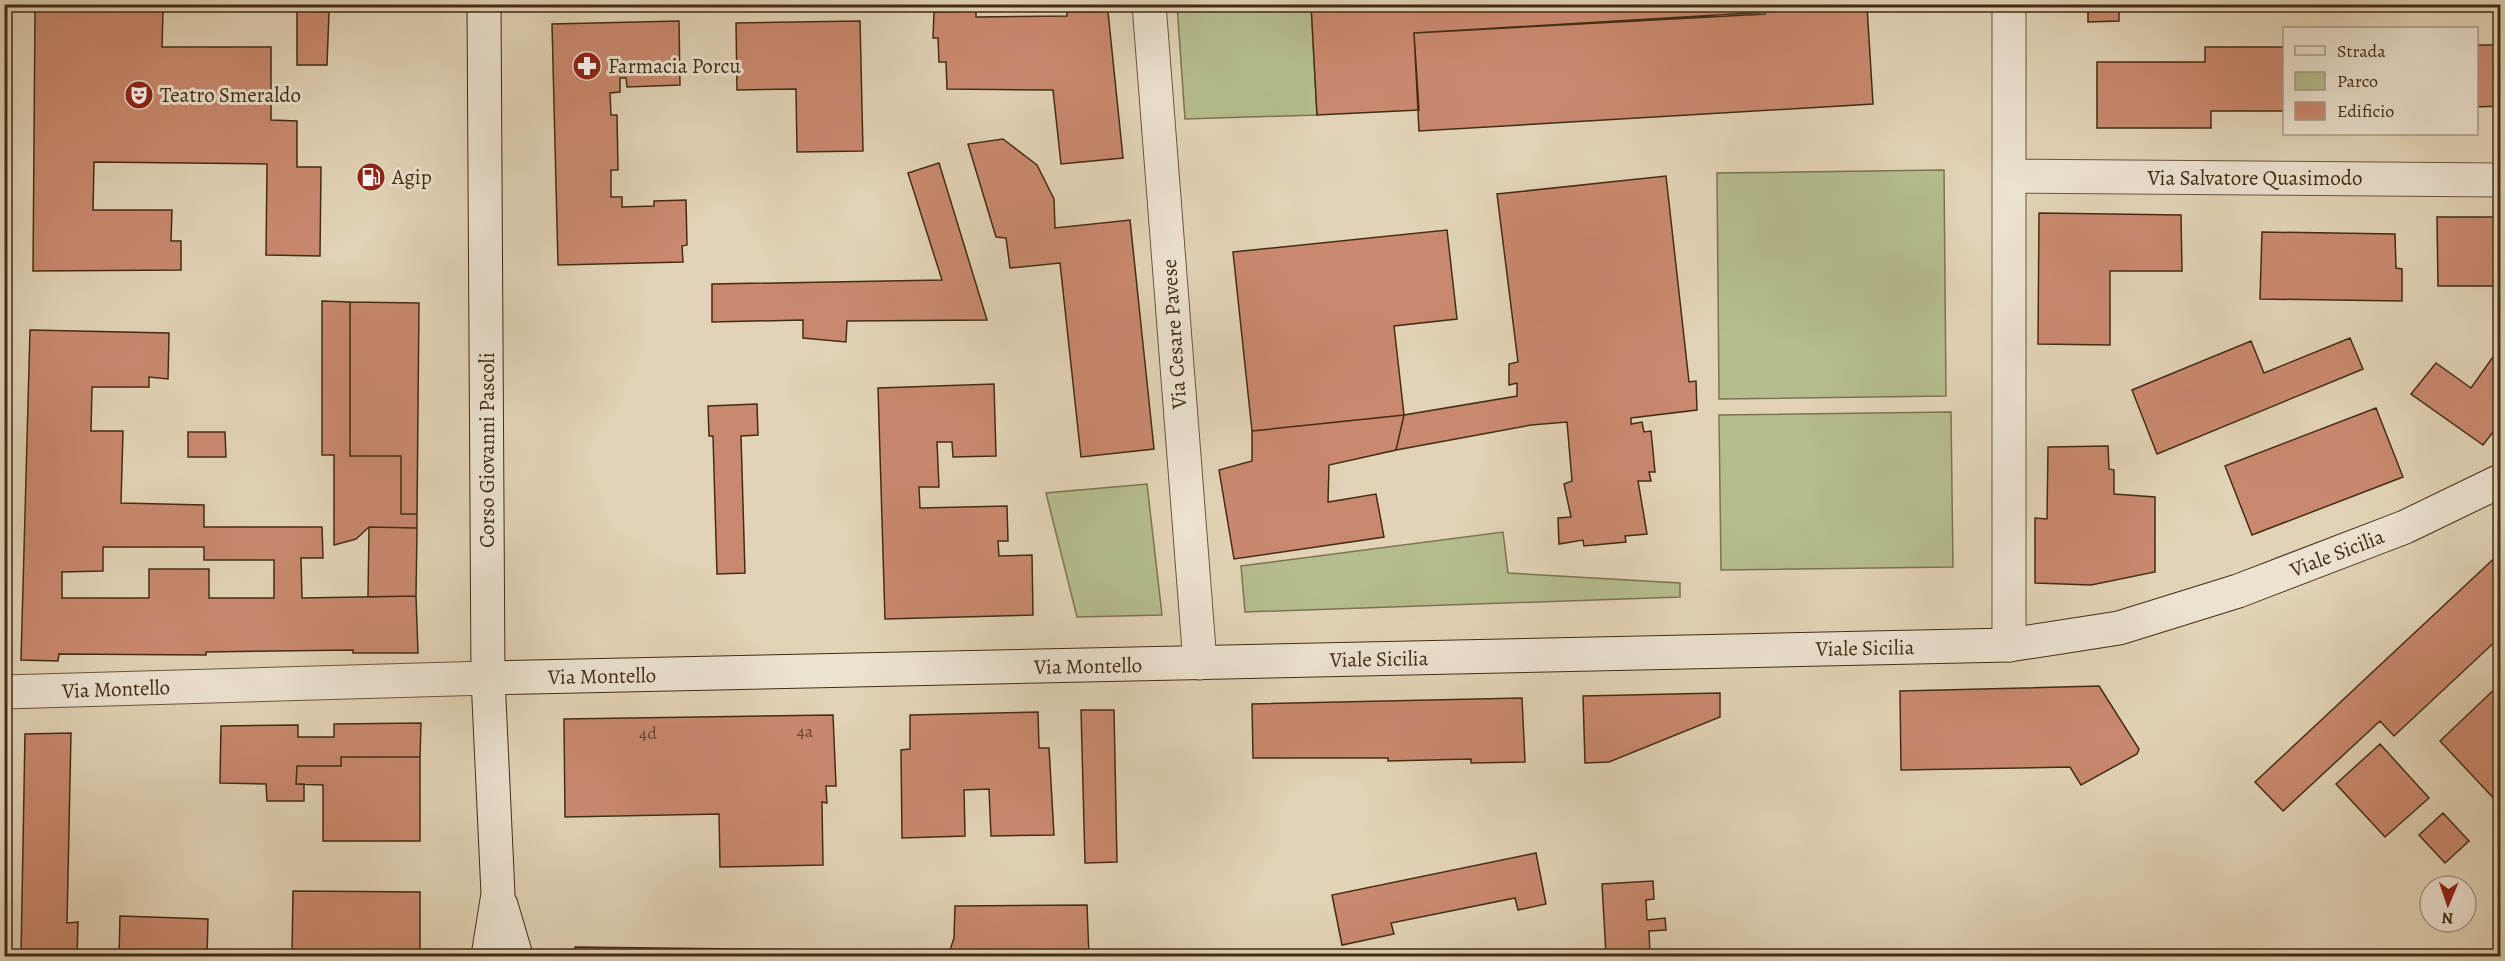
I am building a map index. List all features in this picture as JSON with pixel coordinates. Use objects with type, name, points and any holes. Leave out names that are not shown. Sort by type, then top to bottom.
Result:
[{"type":"main road","name":"Corso Giovanni Pascoli","points":[[484,4],[488,678],[498,894],[488,957]]},
{"type":"main road","name":"Via Cesare Pavese","points":[[1149,4],[1200,663]]},
{"type":"main road","points":[[2009,4],[2009,645]]},
{"type":"main road","name":"Via Salvatore Quasimodo","points":[[2009,176],[2500,180]]},
{"type":"main road","name":"Viale Sicilia","points":[[1200,663],[2009,645],[2119,628],[2238,591],[2405,527],[2500,481]]},
{"type":"main road","name":"Via Montello","points":[[4,692],[488,678],[1200,663]]},
{"type":"main road","name":"Corso Giovanni Pascoli","points":[[498,894],[516,957]]},
{"type":"green space","points":[[1177,5],[1311,5],[1317,115],[1185,119]]},
{"type":"green space","points":[[1944,170],[1946,396],[1719,399],[1717,173]]},
{"type":"green space","points":[[1951,412],[1953,567],[1721,570],[1719,415]]},
{"type":"green space","points":[[1147,484],[1162,615],[1077,617],[1046,493]]},
{"type":"green space","points":[[1503,532],[1508,573],[1680,583],[1680,597],[1245,612],[1241,566]]},
{"type":"building","points":[[1311,4],[1764,4],[1765,14],[1414,33],[1419,110],[1317,115]]},
{"type":"building","points":[[2088,4],[2119,4],[2119,21],[2088,22]]},
{"type":"building","points":[[1867,6],[1873,104],[1419,131],[1414,33]]},
{"type":"building","points":[[35,10],[163,10],[162,47],[271,47],[271,120],[297,121],[297,167],[321,167],[320,256],[266,255],[267,164],[94,162],[93,210],[172,210],[171,241],[181,241],[181,270],[33,271]]},
{"type":"building","points":[[297,11],[329,12],[327,65],[297,65]]},
{"type":"building","points":[[976,11],[976,17],[1067,16],[1067,12],[1108,12],[1123,158],[1061,164],[1053,90],[947,89],[946,62],[939,62],[938,38],[933,38],[934,12]]},
{"type":"building","points":[[679,21],[680,85],[627,87],[626,78],[620,78],[620,92],[610,93],[611,115],[617,115],[618,170],[611,170],[611,197],[622,197],[622,207],[654,206],[654,201],[686,200],[687,245],[682,246],[683,262],[558,265],[552,24]]},
{"type":"building","points":[[860,21],[863,151],[797,152],[796,89],[737,90],[736,23]]},
{"type":"building","points":[[2478,45],[2500,45],[2500,106],[2478,107]]},
{"type":"building","points":[[2205,47],[2283,47],[2283,111],[2211,111],[2211,128],[2097,128],[2097,62],[2205,62]]},
{"type":"building","points":[[1003,139],[1037,165],[1054,199],[1055,228],[1130,220],[1154,449],[1081,457],[1060,263],[1010,268],[1006,238],[996,237],[968,144]]},
{"type":"building","points":[[939,163],[987,320],[847,321],[846,342],[803,338],[803,320],[712,322],[712,284],[942,280],[908,173]]},
{"type":"building","points":[[1666,176],[1689,382],[1696,381],[1697,410],[1631,418],[1631,424],[1642,422],[1644,432],[1651,431],[1655,472],[1649,472],[1651,481],[1638,481],[1647,534],[1625,536],[1626,542],[1584,546],[1583,540],[1559,544],[1558,518],[1571,517],[1564,484],[1572,481],[1567,422],[1531,425],[1396,450],[1404,415],[1517,396],[1517,383],[1509,385],[1509,364],[1518,362],[1497,194]]},
{"type":"building","points":[[2039,213],[2181,215],[2182,271],[2110,271],[2110,345],[2038,344]]},
{"type":"building","points":[[2437,217],[2500,217],[2500,286],[2438,286]]},
{"type":"building","points":[[1447,230],[1457,319],[1394,326],[1404,415],[1252,431],[1233,252]]},
{"type":"building","points":[[2262,232],[2395,234],[2396,268],[2402,269],[2402,301],[2260,299]]},
{"type":"building","points":[[322,301],[350,302],[350,456],[401,456],[401,514],[417,514],[417,528],[369,527],[356,539],[334,545],[334,455],[322,455]]},
{"type":"building","points":[[350,302],[419,303],[417,514],[401,514],[401,456],[350,456]]},
{"type":"building","points":[[30,330],[169,333],[168,379],[149,377],[149,387],[92,387],[91,431],[123,431],[121,503],[204,505],[204,527],[322,527],[323,558],[301,558],[302,598],[416,596],[418,653],[353,653],[353,650],[206,652],[206,655],[59,654],[58,661],[21,660]],"holes":[[[103,547],[204,547],[204,560],[274,560],[274,598],[209,598],[209,569],[149,569],[149,598],[62,598],[62,572],[103,571]]]},
{"type":"building","points":[[2350,338],[2363,369],[2157,454],[2132,390],[2251,341],[2264,373]]},
{"type":"building","points":[[2500,347],[2500,423],[2483,445],[2411,394],[2436,363],[2471,388]]},
{"type":"building","points":[[994,384],[996,456],[953,457],[952,442],[937,442],[939,487],[919,487],[920,508],[1007,506],[1008,541],[998,541],[999,556],[1032,555],[1033,615],[885,619],[878,388]]},
{"type":"building","points":[[757,404],[758,435],[741,436],[745,573],[717,574],[713,436],[709,436],[708,406]]},
{"type":"building","points":[[2376,408],[2403,477],[2252,535],[2225,466]]},
{"type":"building","points":[[1404,415],[1396,450],[1329,465],[1328,502],[1376,494],[1384,537],[1234,559],[1219,470],[1252,461],[1252,431]]},
{"type":"building","points":[[188,432],[225,432],[226,457],[188,457]]},
{"type":"building","points":[[2108,446],[2109,469],[2114,470],[2114,494],[2155,497],[2155,572],[2091,585],[2035,583],[2035,518],[2047,519],[2048,447]]},
{"type":"building","points":[[369,527],[417,528],[416,596],[368,597]]},
{"type":"building","points":[[2500,553],[2500,637],[2394,736],[2380,721],[2283,811],[2255,782]]},
{"type":"building","points":[[2500,684],[2500,805],[2440,741]]},
{"type":"building","points":[[2099,686],[2139,749],[2137,754],[2081,785],[2070,767],[1901,770],[1900,691]]},
{"type":"building","points":[[1720,693],[1720,717],[1609,762],[1585,763],[1583,696]]},
{"type":"building","points":[[1522,698],[1525,762],[1471,763],[1471,759],[1388,761],[1388,758],[1253,758],[1252,704]]},
{"type":"building","points":[[1081,710],[1114,710],[1117,862],[1085,863]]},
{"type":"building","points":[[1038,712],[1039,748],[1049,748],[1054,835],[991,836],[989,789],[964,790],[965,836],[902,838],[901,750],[910,749],[910,715]]},
{"type":"building","points":[[833,715],[836,786],[826,786],[827,803],[822,802],[823,865],[720,867],[719,814],[565,817],[564,719]]},
{"type":"building","points":[[421,723],[420,757],[341,757],[341,766],[297,766],[296,784],[304,784],[304,801],[267,801],[266,784],[220,783],[221,726],[298,725],[298,737],[334,737],[334,724]]},
{"type":"building","points":[[71,733],[67,923],[78,922],[77,956],[21,956],[25,734]]},
{"type":"building","points":[[2380,744],[2429,798],[2385,837],[2336,784]]},
{"type":"building","points":[[341,757],[420,757],[420,841],[323,841],[323,785],[296,784],[297,766],[341,766]]},
{"type":"building","points":[[2443,813],[2469,841],[2445,863],[2419,835]]},
{"type":"building","points":[[1536,853],[1546,904],[1518,910],[1515,898],[1391,923],[1394,934],[1342,945],[1332,895]]},
{"type":"building","points":[[1653,881],[1654,899],[1646,900],[1647,920],[1665,918],[1666,930],[1649,931],[1650,953],[1606,955],[1602,884]]},
{"type":"building","points":[[293,891],[420,892],[420,956],[292,956]]},
{"type":"building","points":[[1087,905],[1089,956],[948,956],[954,938],[955,906]]},
{"type":"building","points":[[120,916],[208,919],[207,956],[119,956]]},
{"type":"building","points":[[575,947],[906,951],[906,956],[575,956]]},
{"type":"building","points":[[1572,951],[1573,956],[1507,956]]},
{"type":"place","name":"Farmacia Porcu","points":[[587,66]]},
{"type":"place","name":"Teatro Smeraldo","points":[[139,95]]},
{"type":"place","name":"Agip","points":[[371,177]]}]
